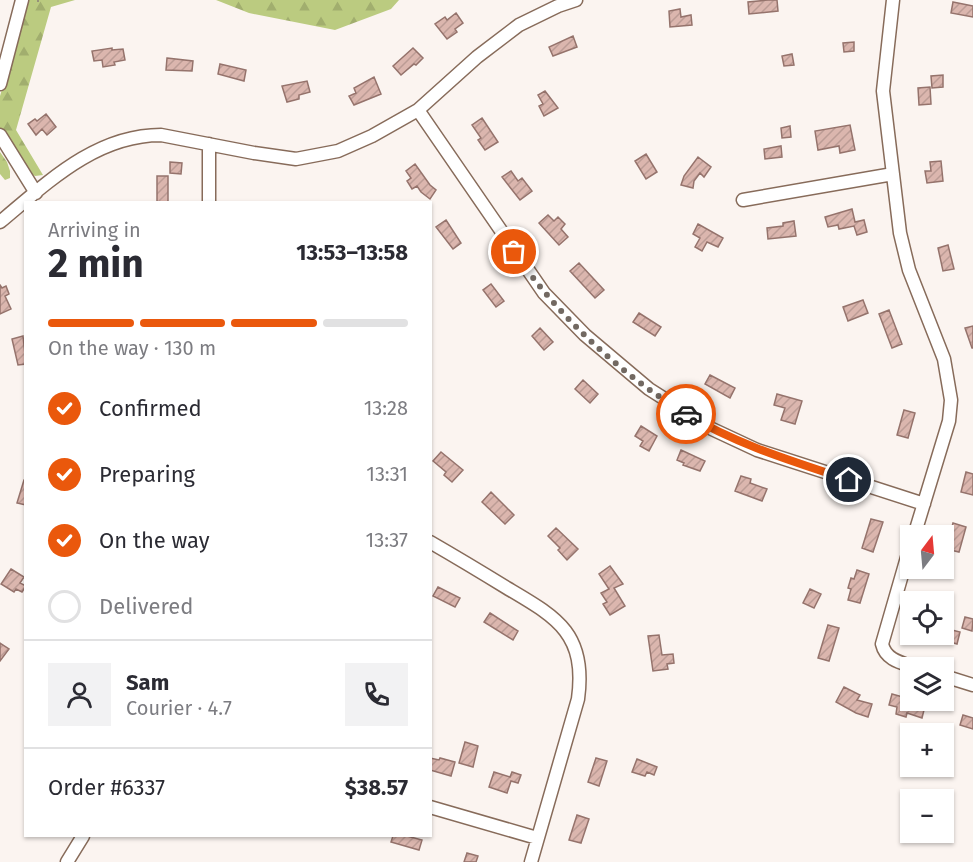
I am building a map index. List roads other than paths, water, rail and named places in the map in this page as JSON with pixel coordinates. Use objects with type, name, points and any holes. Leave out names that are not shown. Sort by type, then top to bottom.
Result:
[{"type":"street","points":[[0,84],[22,0]]},
{"type":"street","points":[[25,201],[90,153],[114,142],[147,135],[161,135],[296,159],[324,155],[356,144],[418,110],[502,37],[536,17],[576,0]]},
{"type":"street","points":[[893,0],[883,91],[900,233],[909,270],[944,359],[951,400],[949,422],[917,525]]},
{"type":"street","points":[[418,110],[544,293],[585,335],[649,389],[712,429],[757,450],[924,504]]},
{"type":"street","points":[[0,135],[36,192]]},
{"type":"street","points":[[209,144],[209,201]]},
{"type":"street","points":[[743,200],[893,174]]},
{"type":"street","points":[[0,222],[24,202]]},
{"type":"street","points":[[432,543],[546,610],[558,621],[575,649],[580,682],[578,699],[531,862]]},
{"type":"street","points":[[900,579],[883,636],[883,650],[900,662]]},
{"type":"street","points":[[954,679],[973,685]]},
{"type":"street","points":[[432,808],[537,838]]},
{"type":"street","points":[[67,862],[82,837]]}]
